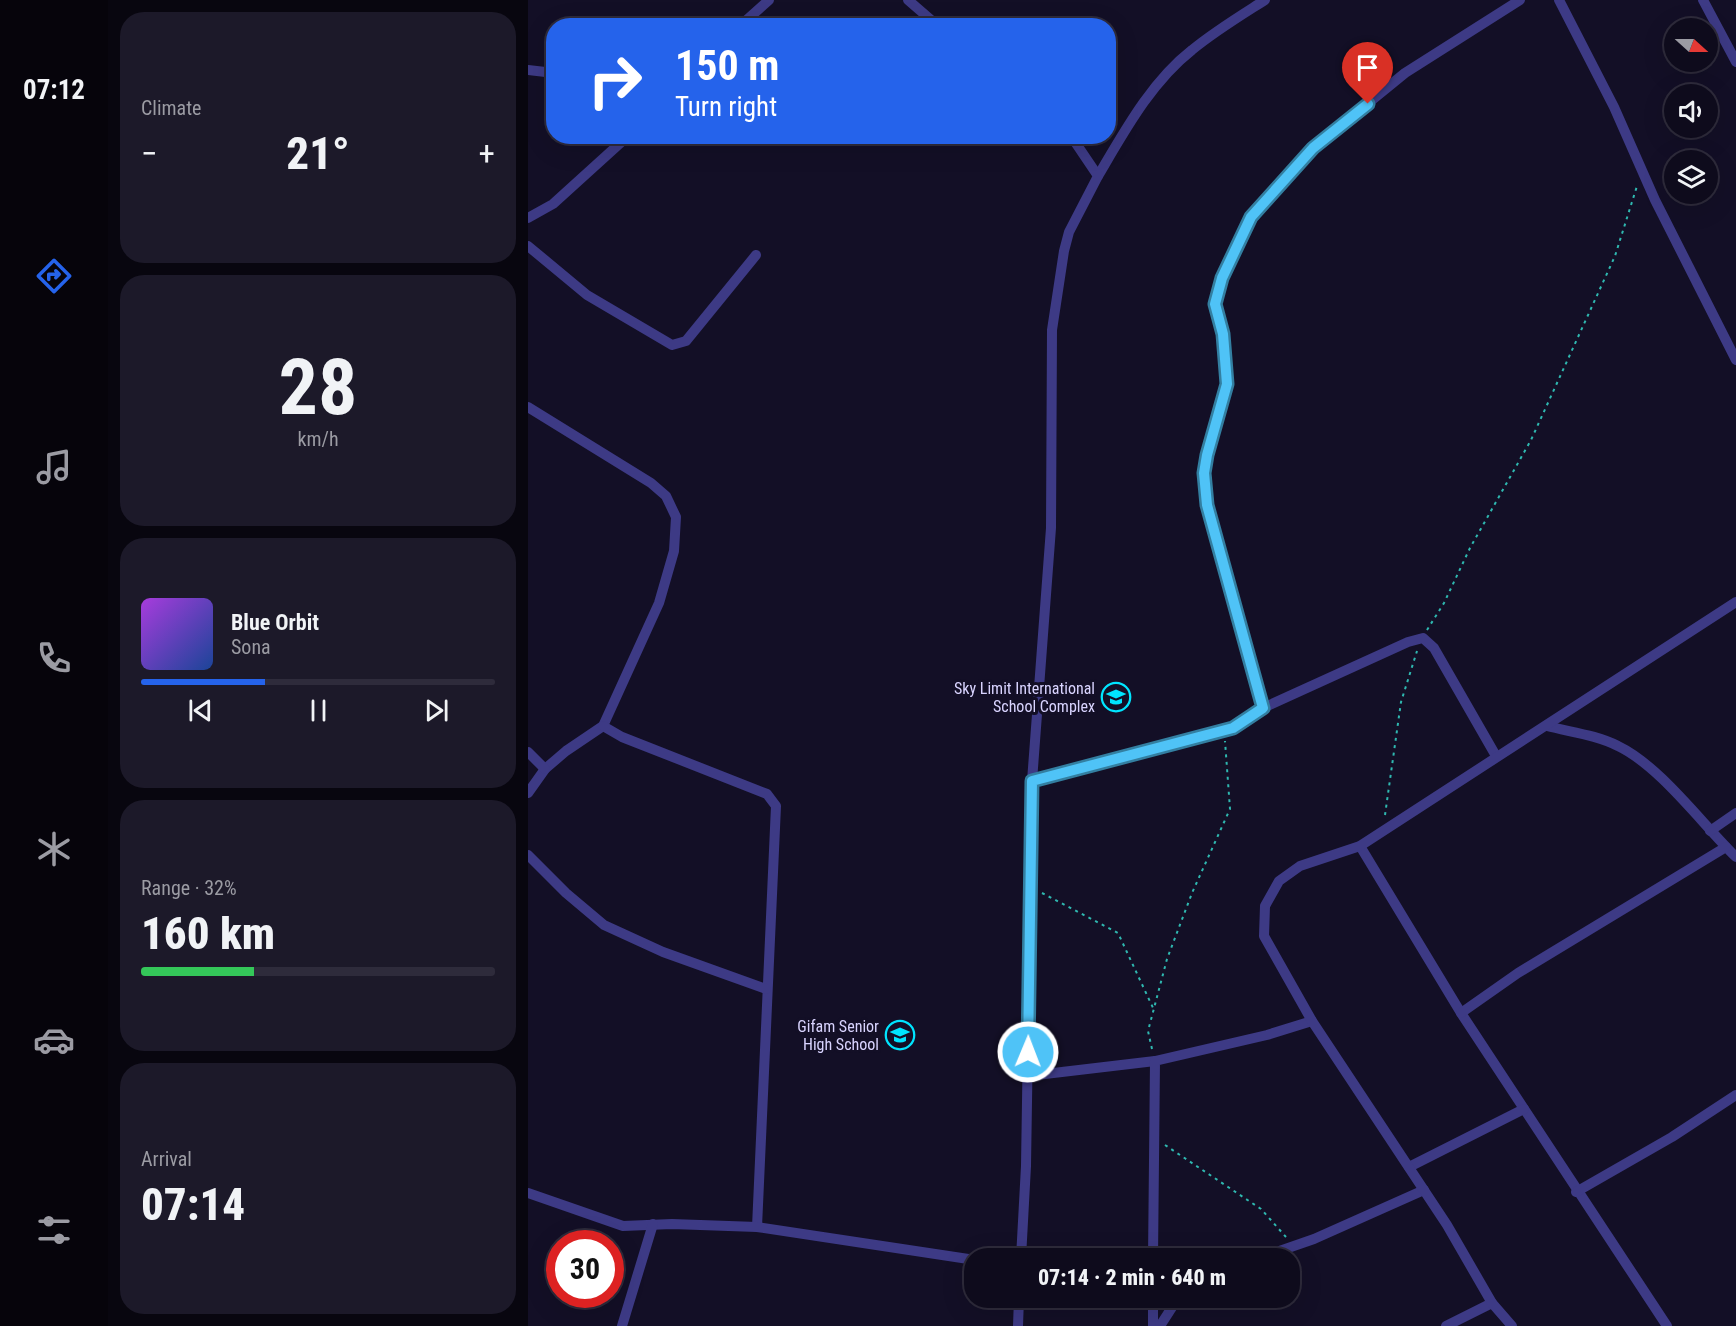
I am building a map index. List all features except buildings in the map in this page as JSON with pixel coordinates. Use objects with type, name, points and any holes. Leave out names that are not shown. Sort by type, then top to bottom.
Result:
[{"type":"street","points":[[749,18],[769,0]]},
{"type":"street","points":[[908,0],[929,18]]},
{"type":"street","points":[[1021,1248],[1028,1076],[1032,781],[1052,528],[1052,330],[1057,284],[1070,232],[1098,176],[1141,108],[1173,67],[1191,50],[1265,0]]},
{"type":"street","points":[[1263,708],[1207,505],[1204,473],[1227,384],[1223,334],[1215,304],[1222,278],[1251,217],[1313,148],[1405,74],[1520,0]]},
{"type":"street","points":[[1559,0],[1614,107],[1655,200],[1736,360]]},
{"type":"street","points":[[1703,0],[1736,62]]},
{"type":"street","points":[[528,70],[546,72]]},
{"type":"street","points":[[528,218],[553,204],[619,144]]},
{"type":"street","points":[[1076,144],[1098,176]]},
{"type":"street","points":[[528,246],[587,294],[672,345],[686,341],[756,255]]},
{"type":"street","points":[[528,408],[651,483],[666,496],[676,517],[674,551],[659,603],[603,726],[566,751],[545,770],[528,793]]},
{"type":"street","points":[[1512,1326],[1492,1303],[1424,1190],[1312,1021],[1264,936],[1266,906],[1279,881],[1300,866],[1360,846],[1736,602]]},
{"type":"street","points":[[1032,781],[1233,728],[1263,708],[1408,642],[1423,639],[1434,648],[1496,756]]},
{"type":"street","points":[[603,726],[622,737],[771,797],[776,806],[757,1227]]},
{"type":"street","points":[[1547,726],[1602,740],[1630,753],[1672,790],[1736,857]]},
{"type":"street","points":[[528,752],[545,770]]},
{"type":"street","points":[[1710,831],[1736,813]]},
{"type":"street","points":[[1360,846],[1461,1013],[1576,1192],[1666,1326]]},
{"type":"street","points":[[1461,1013],[1518,973],[1726,847]]},
{"type":"street","points":[[528,855],[566,893],[604,925],[663,952],[766,989]]},
{"type":"street","points":[[1028,1076],[1155,1061],[1267,1035],[1312,1021]]},
{"type":"street","points":[[1153,1248],[1155,1061]]},
{"type":"street","points":[[1576,1192],[1672,1137],[1736,1095]]},
{"type":"street","points":[[1409,1167],[1524,1109]]},
{"type":"street","points":[[1286,1248],[1424,1190]]},
{"type":"street","points":[[528,1193],[607,1223],[623,1226],[653,1224],[757,1227],[964,1258]]},
{"type":"street","points":[[622,1326],[653,1224]]},
{"type":"street","points":[[1446,1326],[1492,1303]]},
{"type":"street","points":[[1018,1326],[1019,1308]]},
{"type":"street","points":[[1153,1308],[1153,1326]]},
{"type":"street","points":[[1160,1326],[1172,1308]]},
{"type":"path","points":[[1384,830],[1386,793],[1401,702],[1423,639],[1433,618],[1444,603],[1470,548],[1532,440],[1616,256],[1642,168]]},
{"type":"path","points":[[1155,1061],[1148,1031],[1167,959],[1192,893],[1230,809],[1224,731]]},
{"type":"path","points":[[1030,884],[1048,898],[1118,933],[1154,1010]]},
{"type":"path","points":[[1154,1137],[1186,1161],[1261,1209],[1294,1245]]},
{"type":"place","name":"Sky Limit International School Complex","points":[[1116,697]]},
{"type":"place","name":"Gifam Senior High School","points":[[900,1035]]},
{"type":"route","points":[[1028,1052],[1032,781],[1208,736],[1233,728],[1263,708],[1207,505],[1204,473],[1227,384],[1223,334],[1215,310],[1215,299],[1227,266],[1251,217],[1313,148],[1368,104]]}]
